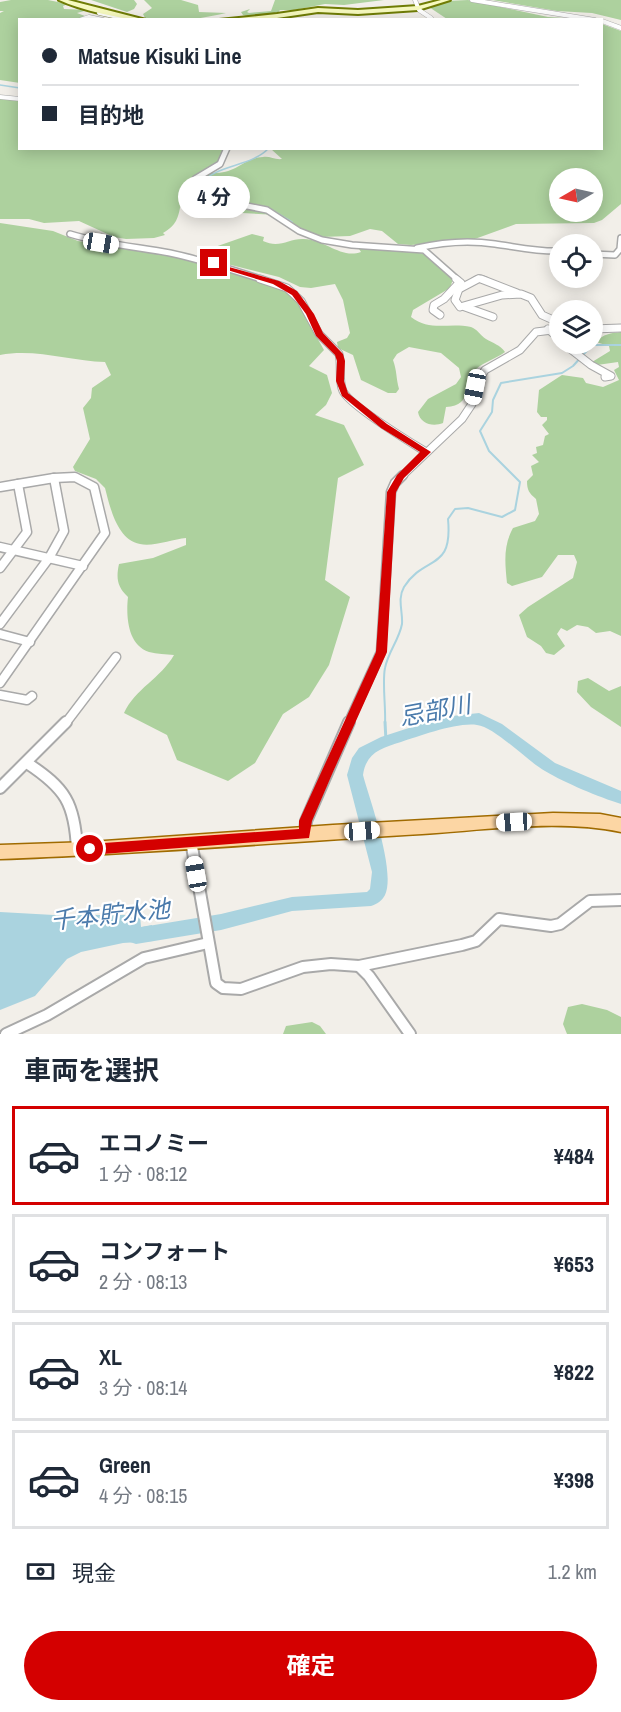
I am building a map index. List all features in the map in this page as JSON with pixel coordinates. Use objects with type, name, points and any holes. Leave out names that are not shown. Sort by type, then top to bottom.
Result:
[{"type":"main road","points":[[62,0],[134,18]]},
{"type":"main road","points":[[250,18],[318,10],[358,12],[418,9],[447,0]]},
{"type":"main road","points":[[0,852],[77,850],[566,819],[621,825]]},
{"type":"street","points":[[414,0],[418,9],[431,18]]},
{"type":"street","points":[[472,0],[582,18]]},
{"type":"street","points":[[101,11],[99,13],[123,18]]},
{"type":"street","points":[[603,21],[621,28]]},
{"type":"street","points":[[0,97],[18,99]]},
{"type":"street","points":[[227,150],[226,159],[195,181],[198,194],[224,196],[232,203],[267,210],[299,231],[322,240],[352,245],[424,250],[452,243]]},
{"type":"street","points":[[70,234],[101,243],[180,255],[214,263],[291,290],[310,314],[319,334],[339,354],[340,381],[345,394],[384,426],[426,452]]},
{"type":"street","points":[[603,256],[615,255],[620,249],[621,238]]},
{"type":"street","points":[[404,249],[452,243],[498,244],[537,253],[549,252]]},
{"type":"street","points":[[424,250],[458,280],[461,288]]},
{"type":"street","points":[[467,317],[470,313],[459,309],[455,300],[461,288],[479,278],[531,297],[542,315],[549,318]]},
{"type":"street","points":[[440,315],[433,310],[434,305],[456,288],[458,280]]},
{"type":"street","points":[[465,307],[488,298],[518,294]]},
{"type":"street","points":[[456,303],[493,317]]},
{"type":"street","points":[[603,329],[621,328]]},
{"type":"street","points":[[305,834],[306,821],[322,782],[381,652],[392,492],[400,477],[468,410],[478,381],[485,370],[520,350],[533,334],[548,329]]},
{"type":"street","points":[[576,354],[611,376],[605,377]]},
{"type":"street","points":[[0,487],[73,477],[90,483],[94,487],[105,533],[0,683]]},
{"type":"street","points":[[0,624],[49,558],[64,531],[54,478]]},
{"type":"street","points":[[0,568],[27,532],[18,484]]},
{"type":"street","points":[[0,546],[83,566]]},
{"type":"street","points":[[0,634],[30,642]]},
{"type":"street","points":[[0,788],[61,729],[116,657]]},
{"type":"street","points":[[0,695],[20,700],[27,700],[32,696]]},
{"type":"street","points":[[27,763],[58,786],[63,794],[77,837],[77,850]]},
{"type":"street","points":[[191,841],[216,983],[221,988],[227,989],[254,984],[284,971],[302,967],[342,962],[359,966],[476,941],[499,919],[550,926],[560,924],[590,901],[621,900]]},
{"type":"street","points":[[6,1034],[47,1015],[144,958],[208,941]]},
{"type":"street","points":[[359,966],[369,976],[410,1034]]},
{"type":"green space","points":[[48,0],[68,4],[63,6],[64,9],[88,10],[77,13],[85,16],[82,18],[18,18],[18,83],[0,80],[0,13],[4,11],[0,11],[0,2]]},
{"type":"green space","points":[[91,0],[134,0],[137,4],[134,9],[127,12]]},
{"type":"green space","points":[[144,0],[181,0],[198,5],[199,12],[226,13],[200,18],[145,18],[143,14],[152,8]]},
{"type":"green space","points":[[275,0],[384,0],[344,5],[325,4],[294,10],[280,10],[277,14],[260,16],[243,15],[241,12],[250,9],[247,12],[271,11]]},
{"type":"green space","points":[[468,0],[548,17],[564,18],[446,18],[429,7],[447,1]]},
{"type":"green space","points":[[492,0],[621,0],[621,20],[592,13],[557,11]]},
{"type":"green space","points":[[603,24],[621,31],[621,204],[603,219],[603,168],[549,168],[549,222],[597,222],[516,224],[472,240],[398,244],[382,231],[370,229],[350,236],[321,237],[277,215],[224,212],[215,201],[201,201],[194,197],[181,203],[176,221],[163,233],[165,235],[154,238],[114,237],[79,221],[44,223],[29,219],[0,219],[0,98],[18,100],[18,150],[222,150],[223,156],[208,172],[217,173],[232,170],[256,158],[282,159],[272,150],[603,150]]},
{"type":"green space","points":[[0,223],[53,231],[78,241],[174,256],[280,286],[296,300],[324,350],[309,366],[327,375],[332,393],[326,405],[315,415],[344,425],[364,465],[338,478],[325,580],[350,597],[329,665],[309,697],[283,714],[255,763],[228,781],[177,760],[167,735],[124,713],[135,697],[174,655],[149,652],[136,643],[128,620],[128,597],[118,582],[119,564],[153,558],[186,545],[186,538],[151,544],[132,541],[120,530],[105,488],[96,479],[75,471],[73,467],[90,439],[83,408],[91,398],[92,388],[111,375],[105,362],[26,353],[0,355]]},
{"type":"green space","points":[[252,234],[264,237],[263,241],[274,244],[299,239],[312,240],[347,253],[361,252],[359,249],[365,248],[382,248],[425,255],[453,279],[450,288],[413,310],[411,317],[425,324],[471,327],[505,352],[476,369],[461,402],[446,407],[443,423],[428,424],[421,419],[418,412],[428,399],[456,384],[461,377],[459,368],[441,353],[409,347],[397,354],[393,360],[399,389],[396,393],[388,393],[361,380],[353,355],[338,348],[337,342],[347,338],[350,333],[343,300],[335,284],[311,288],[300,287],[279,277],[223,263],[212,251],[212,248]]},
{"type":"green space","points":[[621,332],[621,636],[610,631],[596,633],[588,627],[577,625],[567,631],[561,628],[557,634],[565,646],[554,655],[546,653],[541,646],[527,637],[519,615],[573,578],[577,562],[574,555],[558,555],[542,577],[512,586],[507,583],[506,548],[513,528],[535,521],[539,514],[536,499],[527,487],[527,481],[533,475],[531,466],[539,462],[532,455],[537,453],[536,447],[543,445],[545,436],[549,434],[542,425],[547,417],[541,417],[537,412],[539,390],[562,375],[583,378],[586,383],[603,387],[619,380],[614,370],[619,367],[618,362],[597,365],[592,362],[610,351],[609,346],[603,344],[603,337]]},
{"type":"green space","points":[[588,678],[609,691],[621,686],[621,727],[591,707],[577,692],[578,681]]},
{"type":"green space","points":[[582,1004],[607,1010],[621,1017],[621,1034],[567,1034],[563,1024],[568,1007]]},
{"type":"green space","points":[[312,1022],[320,1026],[326,1034],[283,1034],[286,1026]]},
{"type":"water","name":"千本貯水池","points":[[0,912],[54,915],[140,915],[141,927],[152,925],[153,941],[123,943],[81,952],[67,959],[35,996],[0,1010]]},
{"type":"waterway","points":[[0,85],[18,88]]},
{"type":"waterway","points":[[202,193],[199,186],[214,173],[252,159],[266,150]]},
{"type":"waterway","points":[[217,193],[232,194],[240,202]]},
{"type":"waterway","points":[[272,210],[292,222]]},
{"type":"waterway","points":[[385,724],[384,674],[386,662],[402,624],[401,601],[404,587],[420,570],[442,555],[448,536],[448,519],[455,509],[468,508],[502,517],[515,510],[520,482],[489,451],[480,431],[492,412],[493,400],[501,383],[562,373],[573,366],[592,345],[621,345]]},
{"type":"waterway","name":"忌部川","points":[[136,936],[221,922],[292,904],[371,899],[378,892],[380,872],[355,775],[357,762],[364,752],[386,741],[443,723],[479,719],[497,728],[550,767],[621,798]]},
{"type":"waterway","points":[[385,722],[386,741]]},
{"type":"route","points":[[90,849],[305,834],[306,821],[326,772],[381,652],[382,606],[392,492],[400,477],[426,452],[375,420],[363,407],[350,400],[345,394],[340,381],[339,354],[317,332],[310,314],[295,293],[276,283],[214,263]]}]
